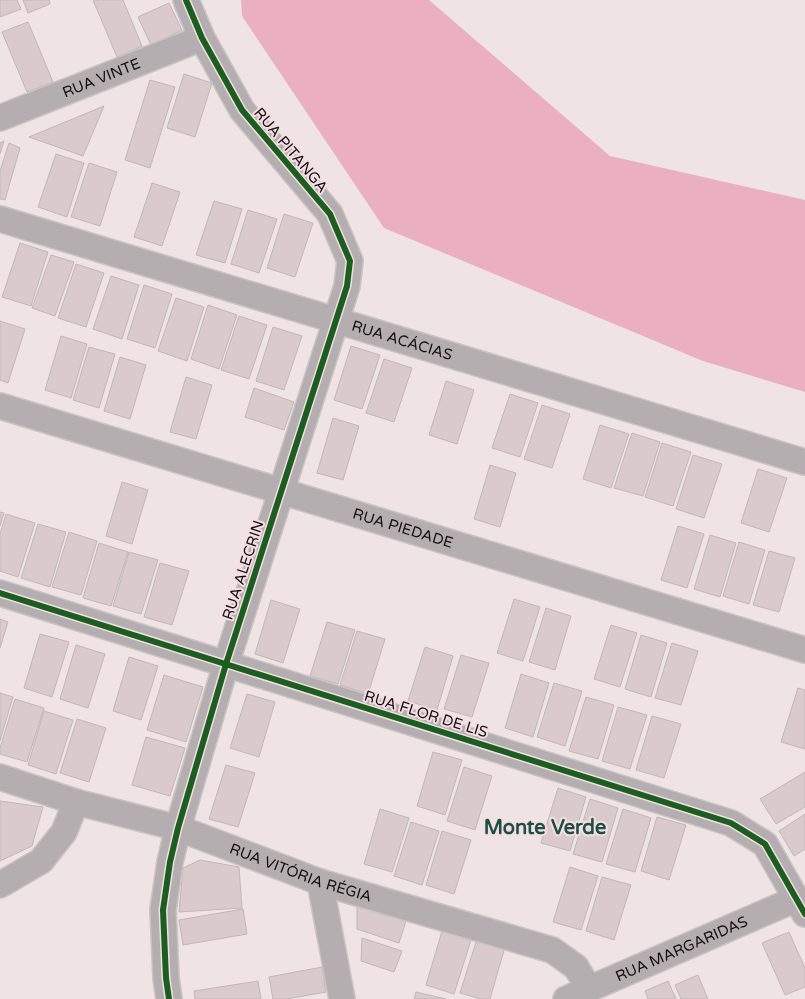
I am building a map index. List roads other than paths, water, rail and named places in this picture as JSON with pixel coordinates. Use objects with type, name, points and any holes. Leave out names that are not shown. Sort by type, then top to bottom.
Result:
[{"type":"street","name":"RUA PITANGA","points":[[186,0],[202,38],[242,110],[330,214],[350,261],[347,286],[336,320]]},
{"type":"street","name":"RUA VINTE","points":[[0,118],[202,38]]},
{"type":"street","name":"RUA ACÁCIAS","points":[[0,219],[805,462]]},
{"type":"street","name":"RUA ALECRIN","points":[[169,999],[166,978],[163,910],[170,862],[178,828],[226,664],[336,320]]},
{"type":"street","name":"RUA PIEDADE","points":[[0,406],[805,650]]},
{"type":"street","name":"RUA FLOR DE LIS","points":[[0,593],[731,823],[765,844],[801,906]]},
{"type":"street","name":"RUA VITÓRIA RÉGIA","points":[[0,777],[76,802],[178,828],[320,882],[552,950],[576,967],[589,989]]},
{"type":"street","points":[[0,885],[41,861],[64,832],[76,802]]},
{"type":"street","points":[[320,882],[342,999]]},
{"type":"street","name":"RUA MARGARIDAS","points":[[566,999],[801,906]]},
{"type":"district","name":"Monte Verde","points":[[545,827]]}]
